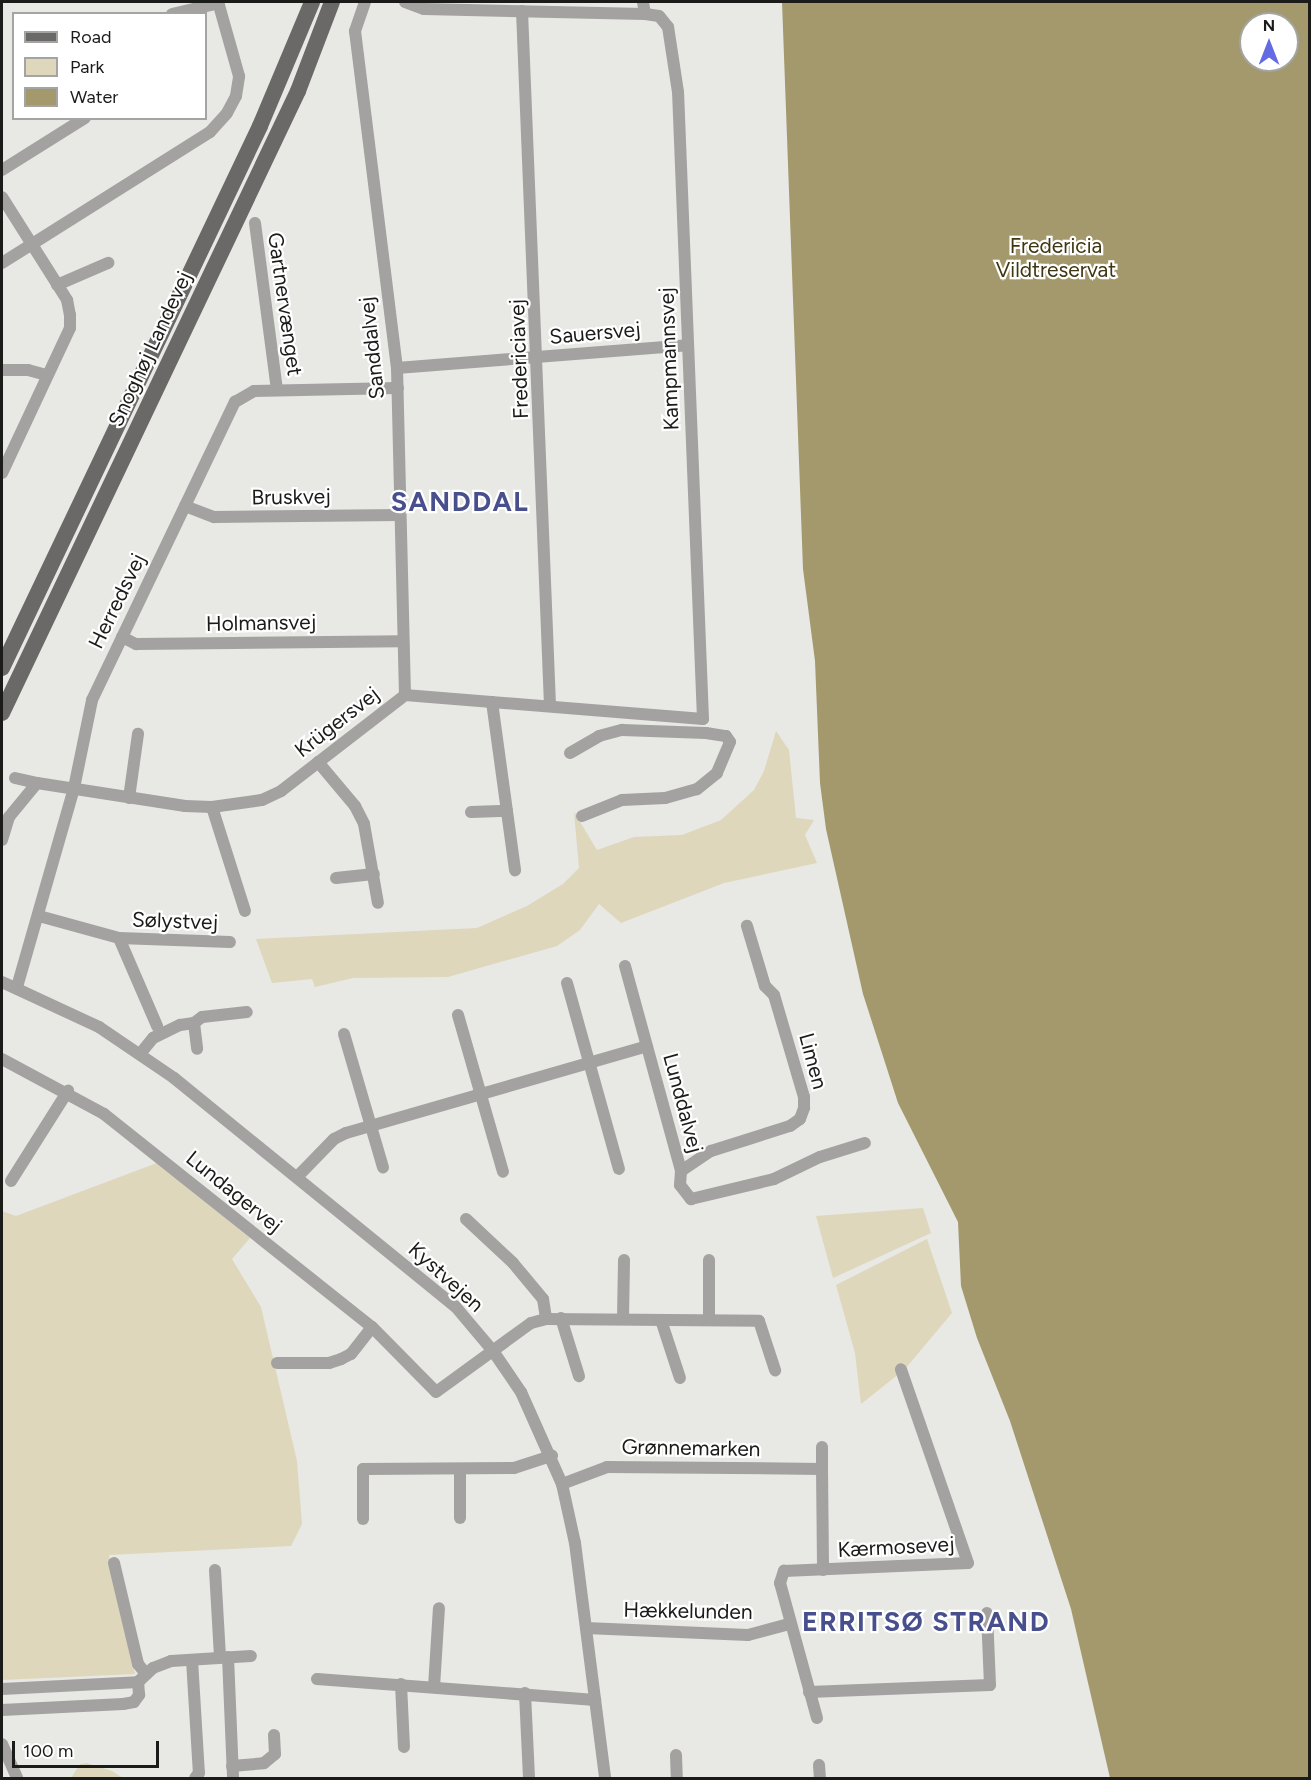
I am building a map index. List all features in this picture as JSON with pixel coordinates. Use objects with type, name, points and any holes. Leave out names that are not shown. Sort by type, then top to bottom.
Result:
[{"type":"main road","name":"Snoghøj Landevej","points":[[2,668],[261,126],[312,2]]},
{"type":"main road","name":"Snoghøj Landevej","points":[[2,713],[298,91],[332,2]]},
{"type":"street","points":[[2,263],[210,132],[227,113],[236,96],[239,76],[219,2],[180,12]]},
{"type":"street","name":"Sanddalvej","points":[[365,2],[355,31],[356,52],[397,368],[405,694]]},
{"type":"street","points":[[405,2],[424,9],[522,12],[644,8]]},
{"type":"street","name":"Kampmannsvej","points":[[644,8],[659,16],[668,27],[678,92],[703,719]]},
{"type":"street","name":"Fredericiavej","points":[[522,12],[539,357],[550,705]]},
{"type":"street","points":[[2,170],[82,120]]},
{"type":"street","points":[[2,197],[67,300],[70,328],[2,473]]},
{"type":"street","name":"Gartnervænget","points":[[255,223],[277,389]]},
{"type":"street","points":[[57,285],[108,263]]},
{"type":"street","name":"Sauersvej","points":[[397,368],[687,345]]},
{"type":"street","points":[[2,370],[28,370],[47,375]]},
{"type":"street","name":"Herredsvej","points":[[7,986],[39,916],[74,789],[92,700],[235,402],[254,391],[277,389],[398,388]]},
{"type":"street","name":"Bruskvej","points":[[185,506],[214,517],[400,515]]},
{"type":"street","name":"Holmansvej","points":[[122,637],[136,644],[402,641]]},
{"type":"street","name":"Krügersvej","points":[[15,778],[129,798],[212,807],[262,800],[318,762],[405,694],[703,719]]},
{"type":"street","points":[[492,702],[515,870]]},
{"type":"street","points":[[620,712],[622,730]]},
{"type":"street","points":[[570,753],[585,742],[622,730],[726,736],[729,750],[717,773],[697,789],[665,798],[622,800],[582,816]]},
{"type":"street","points":[[129,798],[138,734]]},
{"type":"street","points":[[318,762],[356,806],[364,824],[378,903]]},
{"type":"street","points":[[2,840],[9,817],[37,783]]},
{"type":"street","points":[[212,807],[245,911]]},
{"type":"street","points":[[471,812],[507,811]]},
{"type":"street","points":[[336,878],[374,874]]},
{"type":"street","name":"Sølystvej","points":[[39,916],[119,938],[230,942]]},
{"type":"street","name":"Limen","points":[[681,1171],[711,1151],[790,1126],[800,1119],[804,1108],[804,1097],[774,995],[765,986],[747,926]]},
{"type":"street","name":"Sølystvej","points":[[119,938],[156,1026]]},
{"type":"street","name":"Lunddalvej","points":[[625,966],[681,1171],[680,1185],[685,1194],[699,1198],[774,1179],[820,1157],[865,1143]]},
{"type":"street","points":[[567,984],[619,1169]]},
{"type":"street","name":"Kystvejen","points":[[7,986],[99,1027],[140,1054],[298,1176],[455,1306],[494,1351],[521,1392],[552,1456],[562,1484],[575,1542],[605,1779]]},
{"type":"street","points":[[140,1054],[153,1038],[180,1025],[194,1023],[202,1017],[247,1012]]},
{"type":"street","points":[[458,1015],[503,1172]]},
{"type":"street","points":[[194,1023],[197,1049]]},
{"type":"street","points":[[344,1034],[383,1167]]},
{"type":"street","name":"Lunddalvej","points":[[298,1176],[334,1139],[371,1126],[647,1046]]},
{"type":"street","name":"Lundagervej","points":[[2,1059],[68,1091],[105,1114],[372,1327],[436,1392],[494,1351]]},
{"type":"street","points":[[11,1181],[68,1091]]},
{"type":"street","points":[[466,1219],[513,1263],[543,1299],[546,1319]]},
{"type":"street","points":[[623,1319],[624,1260]]},
{"type":"street","points":[[709,1260],[709,1319]]},
{"type":"street","points":[[561,1318],[579,1376]]},
{"type":"street","points":[[494,1351],[531,1323],[546,1319],[759,1321],[775,1370]]},
{"type":"street","points":[[661,1320],[680,1378]]},
{"type":"street","points":[[277,1363],[329,1363],[341,1359],[351,1354],[372,1327]]},
{"type":"street","name":"Kærmosevej","points":[[789,1624],[781,1576],[784,1571],[968,1563],[902,1370]]},
{"type":"street","points":[[822,1447],[823,1570]]},
{"type":"street","points":[[363,1519],[363,1469],[514,1468],[552,1456]]},
{"type":"street","name":"Grønnemarken","points":[[562,1484],[607,1467],[822,1469]]},
{"type":"street","points":[[460,1469],[460,1518]]},
{"type":"street","points":[[2,1710],[134,1702],[139,1695],[142,1678],[114,1563]]},
{"type":"street","points":[[215,1570],[232,1772],[264,1763],[275,1754],[274,1735]]},
{"type":"street","points":[[434,1687],[439,1608]]},
{"type":"street","points":[[809,1692],[990,1685],[987,1613]]},
{"type":"street","points":[[789,1624],[817,1718]]},
{"type":"street","name":"Hækkelunden","points":[[586,1628],[748,1635],[789,1624]]},
{"type":"street","points":[[2,1689],[142,1678],[171,1662],[250,1656]]},
{"type":"street","points":[[192,1660],[199,1773],[195,1779]]},
{"type":"street","points":[[317,1679],[525,1693],[596,1701]]},
{"type":"street","points":[[401,1684],[404,1747]]},
{"type":"street","points":[[525,1693],[529,1779]]},
{"type":"street","points":[[2,1744],[6,1765],[17,1779]]},
{"type":"street","points":[[676,1755],[677,1779]]},
{"type":"street","points":[[819,1765],[820,1779]]},
{"type":"green space","points":[[776,731],[789,750],[796,818],[814,820],[805,835],[817,863],[724,883],[621,923],[599,904],[580,930],[557,946],[448,977],[353,978],[315,987],[312,979],[272,983],[256,939],[477,928],[527,906],[563,884],[579,868],[574,812],[597,850],[634,837],[682,835],[721,820],[754,790],[764,771]]},
{"type":"green space","points":[[157,1163],[250,1238],[232,1259],[261,1307],[297,1461],[302,1524],[291,1546],[109,1555],[135,1674],[2,1680],[2,1211],[16,1216]]},
{"type":"green space","points":[[923,1208],[931,1233],[833,1278],[816,1216]]},
{"type":"green space","points":[[927,1239],[952,1313],[905,1369],[861,1404],[855,1353],[836,1285]]},
{"type":"green space","points":[[87,1763],[112,1771],[123,1778],[71,1778],[80,1764]]},
{"type":"water","name":"Fredericia Vildtreservat","points":[[782,2],[1309,2],[1309,1778],[1110,1778],[1071,1609],[1010,1421],[977,1338],[961,1286],[958,1222],[898,1103],[863,994],[826,829],[820,783],[815,661],[803,569]]},
{"type":"district","name":"SANDDAL","points":[[460,502]]},
{"type":"district","name":"ERRITSØ STRAND","points":[[926,1622]]}]
